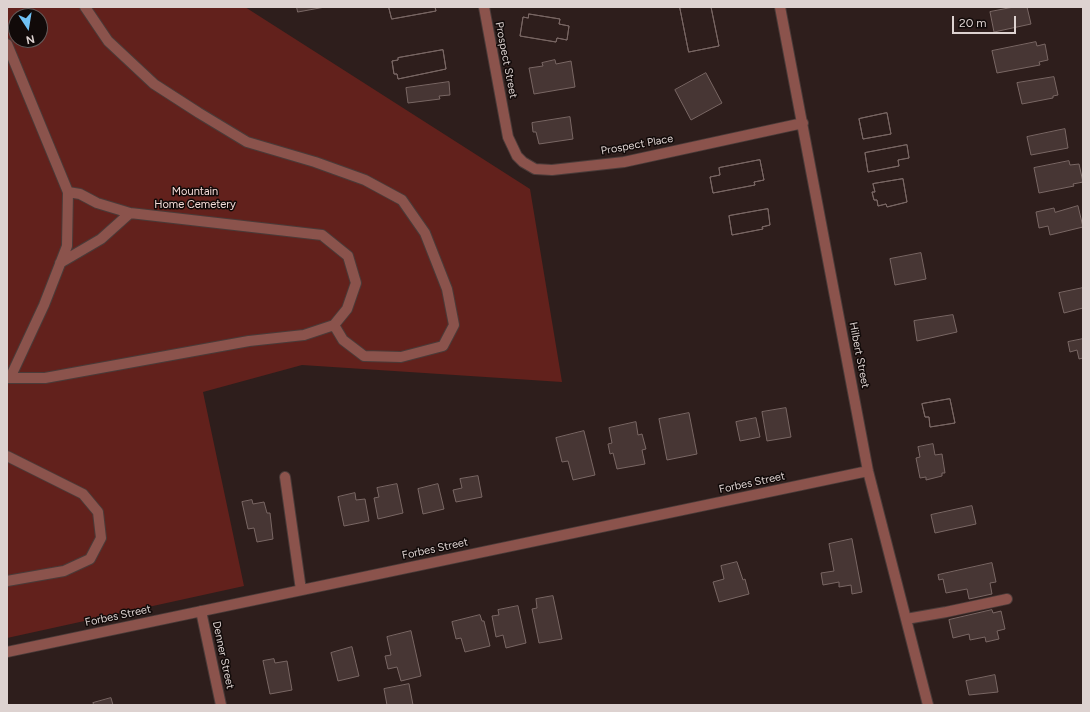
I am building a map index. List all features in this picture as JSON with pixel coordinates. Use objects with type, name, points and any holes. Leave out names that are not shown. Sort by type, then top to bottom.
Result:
[{"type":"street","points":[[85,7],[108,41],[154,84],[199,113],[247,142],[315,162],[365,180],[402,200],[425,233],[447,289],[454,325],[443,346],[401,357],[364,356],[344,340],[334,325]]},
{"type":"street","name":"Prospect Street","points":[[484,7],[504,118]]},
{"type":"street","name":"Hilbert Street","points":[[780,7],[868,471],[928,705]]},
{"type":"street","points":[[7,44],[68,192],[67,246],[44,305],[8,378],[45,378],[249,341],[304,335],[334,325],[347,309],[356,282],[348,256],[322,235],[130,213],[96,203],[80,194],[68,192]]},
{"type":"street","name":"Prospect Place","points":[[504,118],[508,137],[517,156],[523,162],[535,169],[552,170],[624,162],[803,124]]},
{"type":"street","points":[[60,263],[101,239],[130,213]]},
{"type":"street","points":[[7,456],[83,494],[98,512],[101,538],[90,559],[64,571],[7,581]]},
{"type":"street","name":"Forbes Street","points":[[7,652],[868,471]]},
{"type":"street","points":[[285,477],[301,590]]},
{"type":"street","points":[[906,619],[1006,599]]},
{"type":"street","name":"Denner Street","points":[[201,611],[221,705]]},
{"type":"green space","name":"Mountain Home Cemetery","points":[[7,7],[245,7],[530,189],[562,382],[302,365],[203,392],[244,586],[7,638]]},
{"type":"building","points":[[297,7],[325,7],[298,12]]},
{"type":"building","points":[[389,7],[435,7],[436,11],[392,19]]},
{"type":"building","points":[[389,7],[435,7],[436,11],[392,19]]},
{"type":"building","points":[[680,7],[711,7],[719,46],[689,52]]},
{"type":"building","points":[[680,7],[711,7],[719,46],[689,52]]},
{"type":"building","points":[[1014,7],[1027,7],[1031,24],[994,32],[990,12]]},
{"type":"building","points":[[529,14],[560,19],[559,24],[569,26],[567,40],[557,38],[556,42],[520,36],[523,17],[528,18]]},
{"type":"building","points":[[529,14],[560,19],[559,24],[569,26],[567,40],[557,38],[556,42],[520,36],[523,17],[528,18]]},
{"type":"building","points":[[1036,42],[1037,46],[1045,44],[1048,60],[1039,62],[1040,65],[997,73],[992,51]]},
{"type":"building","points":[[443,50],[446,69],[398,79],[397,74],[394,74],[392,61],[398,60],[398,58]]},
{"type":"building","points":[[443,50],[446,69],[398,79],[397,74],[394,74],[392,61],[398,60],[398,58]]},
{"type":"building","points":[[555,60],[556,64],[571,61],[575,87],[534,94],[529,68],[543,66],[542,63]]},
{"type":"building","points":[[706,73],[722,103],[691,120],[675,90]]},
{"type":"building","points":[[1054,77],[1058,95],[1053,96],[1053,98],[1022,104],[1017,83]]},
{"type":"building","points":[[449,82],[450,95],[439,96],[440,99],[408,103],[406,88]]},
{"type":"building","points":[[887,113],[891,134],[863,139],[859,119]]},
{"type":"building","points":[[887,113],[891,134],[863,139],[859,119]]},
{"type":"building","points":[[570,117],[573,139],[539,144],[536,132],[533,132],[532,123]]},
{"type":"building","points":[[1065,129],[1068,148],[1031,155],[1027,137]]},
{"type":"building","points":[[907,145],[909,158],[898,160],[899,166],[868,172],[865,153]]},
{"type":"building","points":[[907,145],[909,158],[898,160],[899,166],[868,172],[865,153]]},
{"type":"building","points":[[760,160],[764,180],[754,182],[755,185],[713,193],[710,177],[720,175],[719,168]]},
{"type":"building","points":[[760,160],[764,180],[754,182],[755,185],[713,193],[710,177],[720,175],[719,168]]},
{"type":"building","points":[[1069,161],[1070,165],[1079,164],[1083,182],[1073,184],[1074,186],[1039,193],[1034,168]]},
{"type":"building","points":[[903,179],[907,202],[887,207],[886,204],[878,206],[877,200],[874,200],[872,192],[875,192],[873,184]]},
{"type":"building","points":[[903,179],[907,202],[887,207],[886,204],[878,206],[877,200],[874,200],[872,192],[875,192],[873,184]]},
{"type":"building","points":[[1078,206],[1083,227],[1050,235],[1048,226],[1039,228],[1036,212],[1054,208],[1055,212]]},
{"type":"building","points":[[768,209],[770,225],[762,227],[763,229],[732,235],[729,216]]},
{"type":"building","points":[[768,209],[770,225],[762,227],[763,229],[732,235],[729,216]]},
{"type":"building","points":[[921,253],[926,279],[895,285],[890,259]]},
{"type":"building","points":[[1083,288],[1083,308],[1064,313],[1059,293]]},
{"type":"building","points":[[953,315],[957,332],[917,341],[914,321]]},
{"type":"building","points":[[1083,339],[1083,358],[1079,359],[1077,350],[1070,352],[1068,342]]},
{"type":"building","points":[[950,399],[955,423],[930,427],[929,417],[925,417],[922,404]]},
{"type":"building","points":[[950,399],[955,423],[930,427],[929,417],[925,417],[922,404]]},
{"type":"building","points":[[786,408],[791,437],[767,441],[762,412]]},
{"type":"building","points":[[689,413],[697,454],[667,460],[659,419]]},
{"type":"building","points":[[756,418],[760,437],[740,441],[736,422]]},
{"type":"building","points":[[636,422],[638,435],[642,434],[646,449],[642,450],[645,464],[617,469],[613,453],[610,454],[608,444],[612,443],[609,428]]},
{"type":"building","points":[[584,431],[595,475],[573,480],[568,461],[562,462],[556,438]]},
{"type":"building","points":[[933,444],[935,455],[942,454],[945,473],[942,473],[942,476],[926,480],[926,477],[920,478],[916,458],[920,457],[918,447]]},
{"type":"building","points":[[478,476],[482,497],[456,502],[453,490],[462,488],[460,479]]},
{"type":"building","points":[[397,484],[403,513],[378,519],[374,498],[379,497],[377,488]]},
{"type":"building","points":[[438,484],[444,509],[423,514],[418,489]]},
{"type":"building","points":[[355,493],[356,500],[365,499],[369,521],[344,526],[338,497]]},
{"type":"building","points":[[252,500],[253,504],[264,502],[267,513],[270,513],[273,539],[257,542],[254,528],[248,529],[242,502]]},
{"type":"building","points":[[972,506],[976,524],[935,533],[931,515]]},
{"type":"building","points":[[852,539],[862,592],[852,594],[851,585],[839,587],[839,582],[823,585],[821,573],[834,571],[829,544]]},
{"type":"building","points":[[737,562],[743,580],[745,579],[749,594],[719,602],[713,582],[724,579],[721,566]]},
{"type":"building","points":[[992,563],[996,582],[990,583],[992,594],[969,599],[967,589],[946,593],[943,579],[939,580],[938,575]]},
{"type":"building","points":[[553,596],[562,639],[539,643],[532,609],[537,608],[536,599]]},
{"type":"building","points":[[518,606],[526,643],[506,648],[503,635],[496,637],[492,616],[499,615],[498,610]]},
{"type":"building","points":[[992,610],[993,613],[1001,611],[1005,629],[997,631],[999,639],[986,642],[985,637],[970,640],[969,634],[953,638],[949,620]]},
{"type":"building","points":[[480,615],[482,621],[484,621],[490,646],[465,652],[461,638],[456,639],[452,622]]},
{"type":"building","points":[[411,631],[421,676],[401,681],[397,667],[388,669],[385,656],[391,655],[387,637]]},
{"type":"building","points":[[352,647],[359,676],[338,681],[331,653]]},
{"type":"building","points":[[274,659],[275,663],[287,661],[292,690],[270,694],[263,661]]},
{"type":"building","points":[[995,675],[998,692],[969,695],[966,681]]},
{"type":"building","points":[[409,684],[413,705],[387,705],[384,689]]},
{"type":"building","points":[[111,698],[113,705],[94,705],[93,703]]}]
